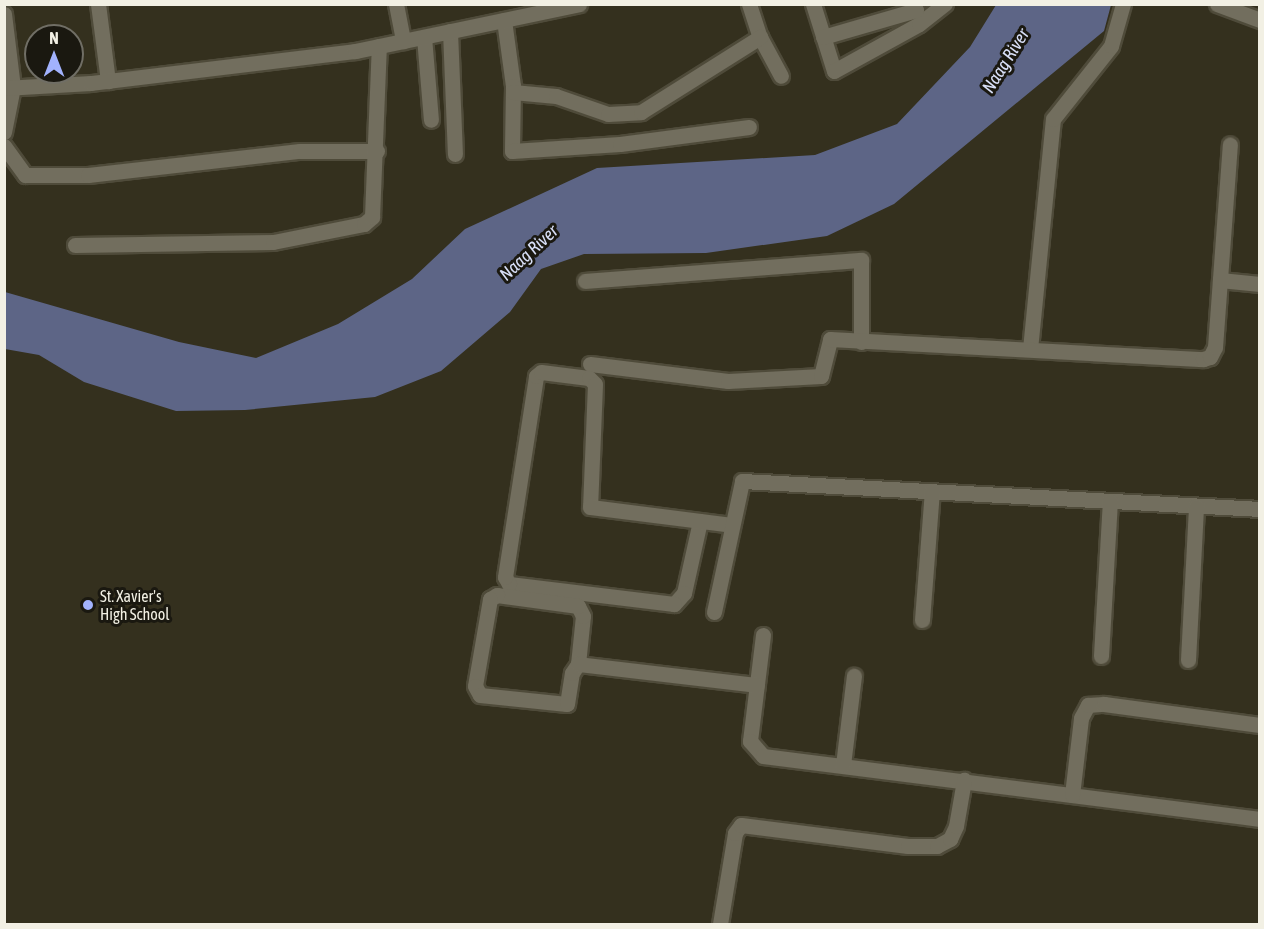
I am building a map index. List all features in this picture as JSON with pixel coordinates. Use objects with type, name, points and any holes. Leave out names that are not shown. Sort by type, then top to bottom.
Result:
[{"type":"street","points":[[98,4],[108,81]]},
{"type":"street","points":[[396,4],[403,41]]},
{"type":"street","points":[[9,87],[108,81],[379,46],[579,4]]},
{"type":"street","points":[[749,4],[760,37],[781,76]]},
{"type":"street","points":[[813,4],[834,71],[917,13]]},
{"type":"street","points":[[823,37],[945,4]]},
{"type":"street","points":[[1030,349],[1053,118],[1112,46],[1123,4]]},
{"type":"street","points":[[1217,4],[1260,20]]},
{"type":"street","points":[[4,14],[9,87],[4,132]]},
{"type":"street","points":[[504,20],[513,92],[510,145],[517,152],[749,127]]},
{"type":"street","points":[[450,31],[455,154]]},
{"type":"street","points":[[424,37],[431,120]]},
{"type":"street","points":[[513,92],[556,96],[608,114],[641,112],[760,37]]},
{"type":"street","points":[[75,244],[273,242],[364,224],[372,217],[377,151],[379,46]]},
{"type":"street","points":[[591,364],[728,381],[821,376],[830,339],[1203,359],[1210,357],[1215,347],[1230,145]]},
{"type":"street","points":[[4,146],[25,175],[88,175],[300,151],[377,151]]},
{"type":"street","points":[[585,281],[861,260],[861,342]]},
{"type":"street","points":[[1220,280],[1260,284]]},
{"type":"street","points":[[700,521],[684,593],[674,604],[508,584],[505,577],[536,376],[541,372],[590,378],[595,384],[590,507],[732,525]]},
{"type":"street","points":[[714,612],[742,481],[1260,509]]},
{"type":"street","points":[[922,620],[932,491]]},
{"type":"street","points":[[1101,656],[1110,501]]},
{"type":"street","points":[[1188,660],[1196,506]]},
{"type":"street","points":[[497,595],[578,606],[583,616],[578,664],[572,673],[567,704],[480,695],[475,686],[490,599],[497,595]]},
{"type":"street","points":[[763,635],[750,741],[757,753],[1260,819]]},
{"type":"street","points":[[578,664],[757,685]]},
{"type":"street","points":[[843,765],[854,676]]},
{"type":"street","points":[[1072,795],[1081,718],[1088,705],[1104,704],[1260,725]]},
{"type":"street","points":[[720,924],[735,832],[741,825],[908,846],[937,846],[951,839],[956,826],[964,780]]},
{"type":"water","name":"Naag River","points":[[996,5],[1111,5],[1104,31],[894,204],[827,236],[706,253],[584,254],[541,269],[510,312],[441,371],[375,397],[245,410],[176,411],[84,382],[39,355],[5,349],[5,292],[179,342],[256,358],[338,324],[412,279],[465,229],[597,168],[815,155],[897,124],[970,47]]},
{"type":"place","name":"St. Xavier's High School","points":[[88,605]]}]
